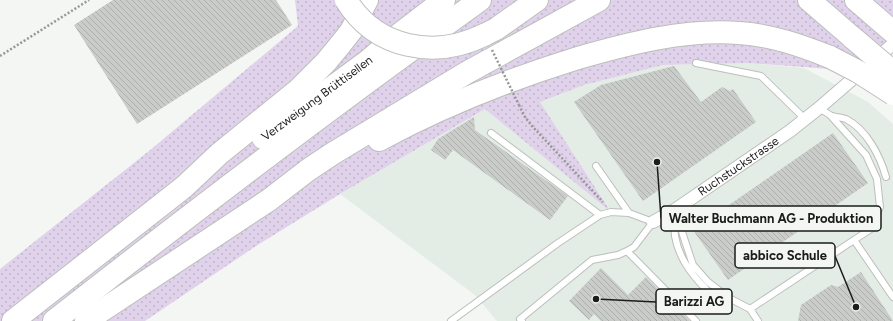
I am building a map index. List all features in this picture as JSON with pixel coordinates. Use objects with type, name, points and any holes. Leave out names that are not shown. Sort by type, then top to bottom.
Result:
[{"type":"highway","points":[[346,0],[359,17],[371,28],[386,37],[410,46],[427,48],[444,48],[464,44],[484,35],[537,0]]},
{"type":"highway","points":[[13,321],[184,187],[219,154],[283,103],[326,62],[347,36],[367,0]]},
{"type":"highway","name":"Verzweigung Brüttisellen","points":[[184,187],[227,165],[369,60],[444,0]]},
{"type":"highway","points":[[54,321],[254,166],[480,0]]},
{"type":"highway","points":[[86,321],[269,200],[308,170],[412,105],[525,40],[599,0]]},
{"type":"highway","points":[[809,0],[893,72]]},
{"type":"highway","points":[[856,0],[885,25]]},
{"type":"highway","points":[[269,200],[313,178],[399,130],[469,98],[536,72],[627,45],[687,34],[721,32],[740,33],[761,35],[793,43],[830,57],[893,94]]},
{"type":"street","name":"Ruchstuckstrasse","points":[[653,222],[676,209],[784,135],[819,108],[893,44]]},
{"type":"lane","points":[[696,63],[761,76],[805,119]]},
{"type":"lane","points":[[750,309],[871,229],[880,207],[877,179],[866,155],[830,115],[819,108]]},
{"type":"lane","points":[[830,115],[845,119],[852,123],[863,134],[873,146],[881,161],[886,178]]},
{"type":"lane","points":[[491,133],[600,215]]},
{"type":"lane","points":[[596,166],[629,212]]},
{"type":"lane","points":[[676,209],[675,235],[679,251],[696,279],[714,297]]},
{"type":"lane","points":[[676,209],[693,265],[708,282],[729,298],[750,309],[758,321]]},
{"type":"lane","points":[[451,321],[585,223],[600,215],[611,212],[629,212],[653,222],[634,247],[618,255],[592,260],[520,319],[522,321]]},
{"type":"lane","points":[[854,240],[893,297]]},
{"type":"lane","points":[[627,251],[696,321]]},
{"type":"path","points":[[0,56],[89,0]]},
{"type":"path","points":[[519,105],[525,117],[532,126],[611,212]]},
{"type":"shaded area","points":[[295,0],[893,0],[893,42],[857,71],[747,63],[663,65],[584,85],[540,102],[611,212],[485,109],[340,194],[256,246],[145,321],[0,321],[0,269],[149,151],[298,26]]},
{"type":"shaded area","points":[[747,63],[804,68],[868,102],[893,124],[893,321],[497,321],[475,295],[340,194],[485,109],[610,210],[540,102],[584,85],[663,65]]},
{"type":"building","points":[[113,0],[276,0],[292,25],[137,124],[74,25]]},
{"type":"building","points":[[674,66],[701,102],[722,87],[730,91],[733,89],[756,122],[643,201],[574,102],[601,85]]},
{"type":"building","points":[[474,117],[475,130],[568,196],[550,220],[453,150],[445,160],[431,150],[438,139]]},
{"type":"building","points":[[833,133],[868,183],[728,280],[693,230]]},
{"type":"building","points":[[601,268],[628,295],[646,277],[690,321],[601,321],[594,314],[589,320],[569,301]]},
{"type":"building","points":[[861,272],[893,321],[798,321],[801,305],[831,285],[838,287]]},
{"type":"place","name":"Walter Buchmann AG - Produktion","points":[[657,162]]},
{"type":"place","name":"Barizzi AG","points":[[596,299]]},
{"type":"place","name":"abbico Schule","points":[[856,307]]}]
